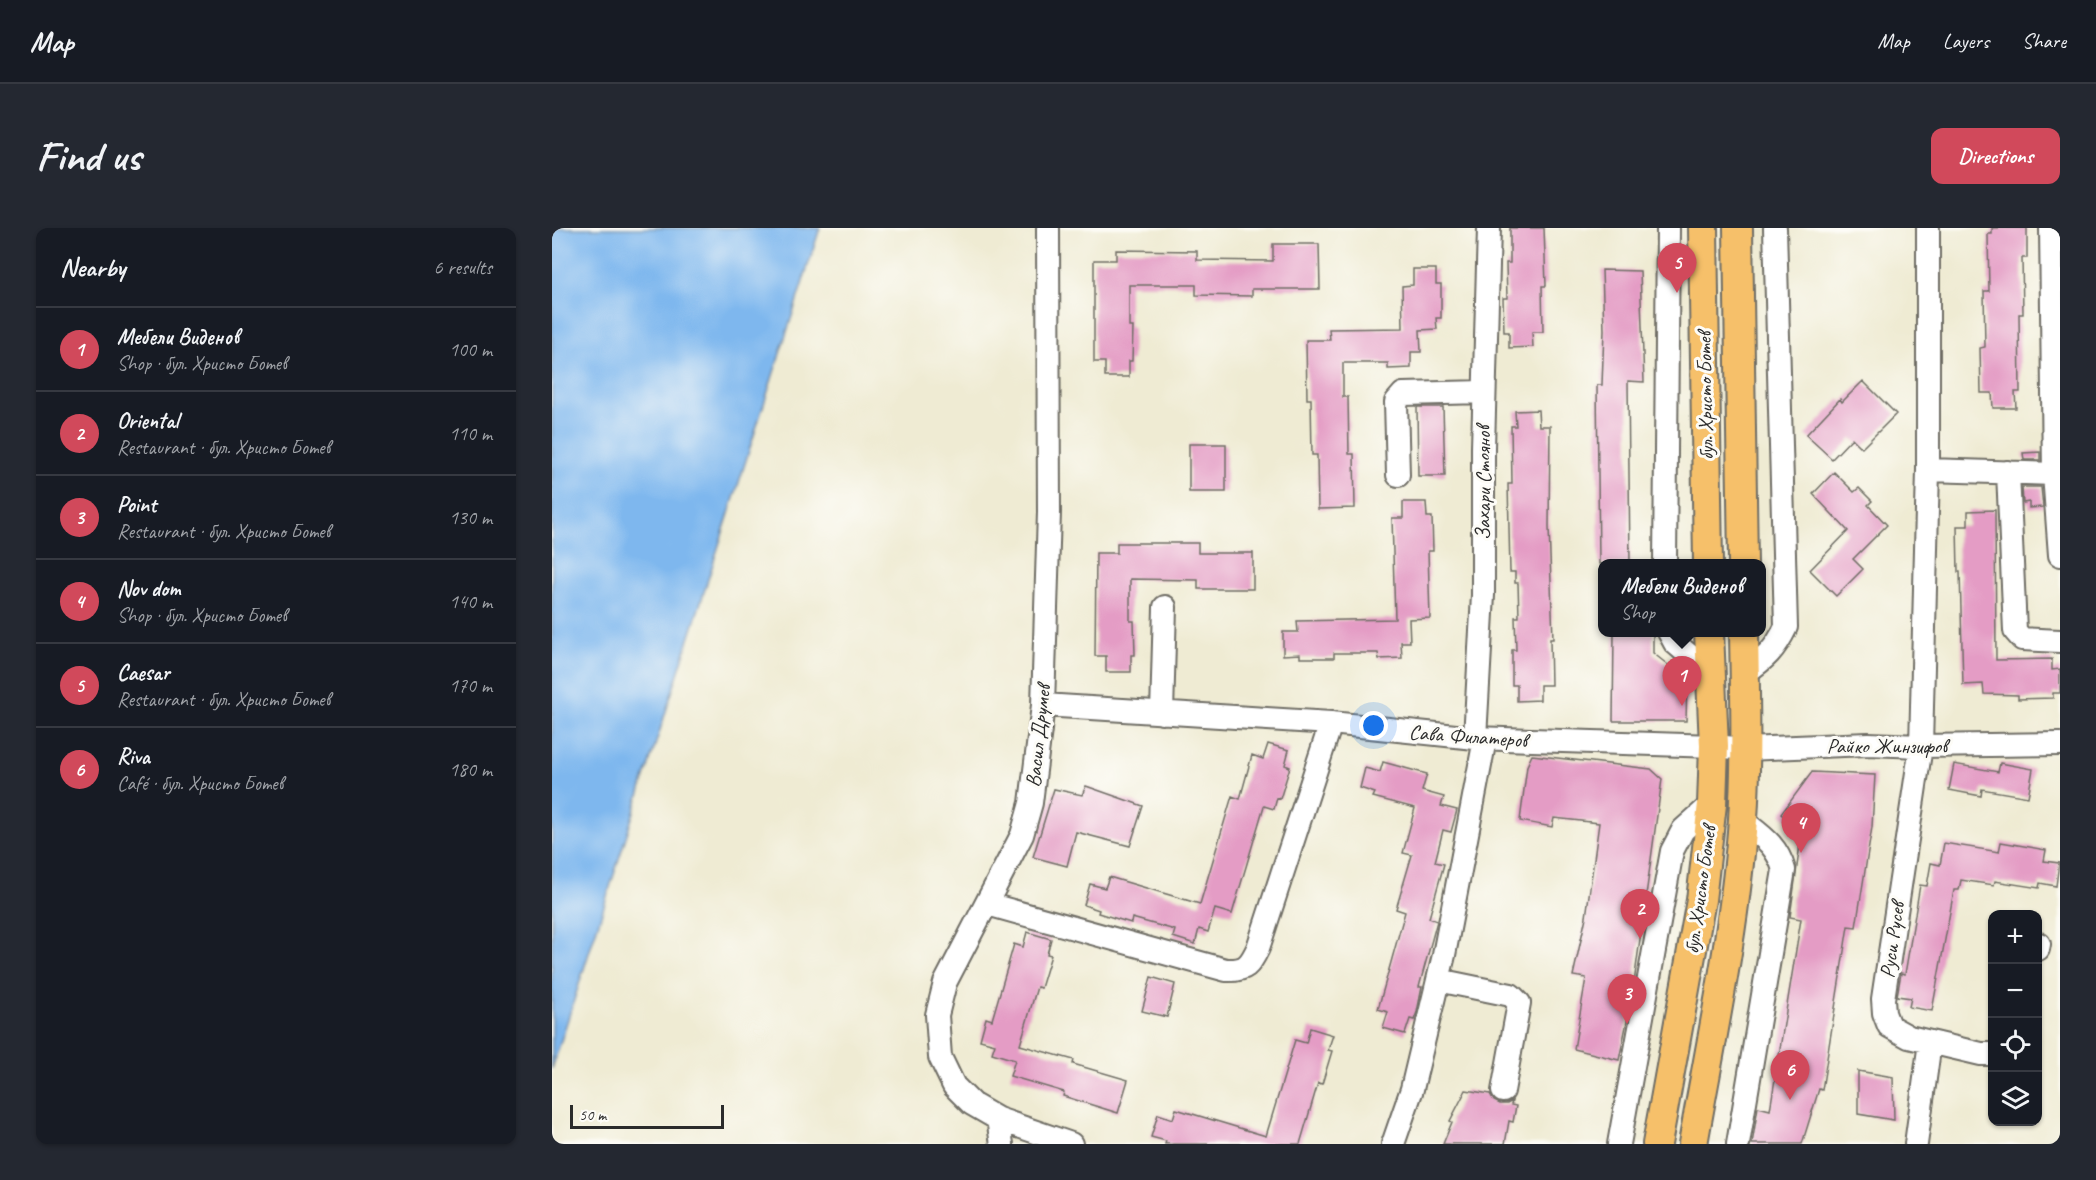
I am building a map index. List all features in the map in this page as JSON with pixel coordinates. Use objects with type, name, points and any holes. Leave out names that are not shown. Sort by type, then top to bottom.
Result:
[{"type":"main road","name":"бул. Христо Ботев","points":[[1703,228],[1707,559]]},
{"type":"main road","name":"бул. Христо Ботев","points":[[1738,228],[1743,559]]},
{"type":"main road","name":"бул. Христо Ботев","points":[[1657,1144],[1701,900],[1712,804],[1714,746],[1709,637]]},
{"type":"main road","name":"бул. Христо Ботев","points":[[1693,1144],[1730,938],[1743,821],[1746,748],[1744,637]]},
{"type":"street","name":"Васил Друмев","points":[[1048,228],[1049,512],[1043,705],[1031,803],[1022,835],[945,983],[938,1015],[938,1037],[940,1057],[954,1086],[972,1104],[998,1119],[1071,1144]]},
{"type":"street","name":"Захари Стоянов","points":[[1393,1144],[1412,1089],[1438,980],[1480,738],[1484,392],[1489,228]]},
{"type":"street","points":[[1665,559],[1668,228]]},
{"type":"street","points":[[1744,673],[1760,663],[1776,647],[1786,627],[1775,228]]},
{"type":"street","points":[[1921,746],[1928,470],[1928,228]]},
{"type":"street","points":[[2051,228],[2054,474],[2060,555]]},
{"type":"street","points":[[1398,475],[1396,402],[1403,394],[1484,392]]},
{"type":"street","points":[[1928,470],[2054,474]]},
{"type":"street","points":[[2008,472],[2015,631],[2022,639],[2060,641]]},
{"type":"street","points":[[1162,713],[1165,607]]},
{"type":"street","points":[[1671,637],[1675,643],[1710,673]]},
{"type":"street","name":"Сава Филатеров","points":[[1043,705],[1331,723],[1480,738],[1714,746]]},
{"type":"street","points":[[987,904],[1226,970],[1238,970],[1247,966],[1258,948],[1331,723]]},
{"type":"street","name":"Райко Жинзифов","points":[[1714,746],[1746,748],[1868,744],[1921,746],[2060,744]]},
{"type":"street","name":"Руси Русев","points":[[1921,746],[1883,999],[1884,1013],[1889,1026],[1909,1037],[1988,1054]]},
{"type":"street","points":[[1619,1144],[1672,851],[1683,830],[1712,804]]},
{"type":"street","points":[[1738,1144],[1784,870],[1780,856],[1770,843],[1743,821]]},
{"type":"street","points":[[1438,980],[1511,995],[1519,1003],[1503,1091]]},
{"type":"street","points":[[1916,1144],[1929,1042]]},
{"type":"street","points":[[998,1119],[1002,1144]]},
{"type":"water","points":[[552,228],[820,228],[552,1069]]},
{"type":"building","points":[[1510,228],[1544,228],[1546,286],[1542,286],[1543,332],[1532,332],[1533,347],[1509,348],[1509,332],[1504,332],[1503,298],[1507,298],[1506,263],[1510,263]]},
{"type":"building","points":[[1992,228],[2027,228],[2027,258],[2022,258],[2023,314],[2019,314],[2020,392],[2015,392],[2016,408],[1993,408],[1992,393],[1981,393],[1980,348],[1985,347],[1984,291],[1989,291],[1988,234],[1992,234]]},
{"type":"building","points":[[1273,244],[1319,244],[1320,289],[1252,289],[1252,296],[1196,295],[1196,285],[1129,285],[1129,327],[1133,327],[1129,377],[1105,377],[1105,362],[1094,362],[1094,260],[1116,260],[1116,250],[1197,251],[1197,260],[1273,261]]},
{"type":"building","points":[[1413,269],[1436,269],[1436,284],[1441,284],[1441,318],[1436,318],[1437,329],[1420,330],[1421,352],[1411,352],[1411,368],[1388,369],[1388,363],[1343,363],[1343,397],[1348,397],[1349,454],[1354,454],[1355,508],[1318,509],[1317,455],[1312,455],[1311,399],[1307,399],[1306,340],[1330,340],[1329,329],[1403,328],[1402,286],[1413,285]]},
{"type":"building","points":[[1602,270],[1640,271],[1644,382],[1628,381],[1630,559],[1599,559],[1597,385],[1602,385],[1604,330]]},
{"type":"building","points":[[1863,381],[1896,414],[1862,448],[1852,438],[1832,459],[1806,435],[1840,399],[1842,402]]},
{"type":"building","points":[[1417,407],[1443,407],[1445,476],[1418,476]]},
{"type":"building","points":[[1538,410],[1539,426],[1550,426],[1549,527],[1553,639],[1550,639],[1551,685],[1540,685],[1540,700],[1517,701],[1517,685],[1512,685],[1512,650],[1516,650],[1515,617],[1519,617],[1518,583],[1515,583],[1515,572],[1510,572],[1508,484],[1512,484],[1511,426],[1516,426],[1515,411]]},
{"type":"building","points":[[1189,444],[1226,444],[1226,492],[1189,492]]},
{"type":"building","points":[[2040,452],[2040,460],[2024,460],[2023,453]]},
{"type":"building","points":[[1834,472],[1854,492],[1859,488],[1872,501],[1868,505],[1887,525],[1853,559],[1863,569],[1836,596],[1810,570],[1848,531],[1813,494]]},
{"type":"building","points":[[2022,487],[2041,487],[2043,507],[2029,508],[2029,502],[2023,503]]},
{"type":"building","points":[[1403,502],[1426,502],[1427,517],[1432,517],[1433,551],[1428,551],[1430,618],[1409,619],[1410,642],[1401,642],[1402,658],[1379,659],[1378,653],[1334,653],[1334,658],[1300,658],[1300,654],[1283,655],[1283,632],[1298,632],[1297,621],[1395,619],[1392,518],[1403,518]]},
{"type":"building","points":[[1995,510],[1996,660],[2052,659],[2052,670],[2060,669],[2060,693],[2053,693],[2053,698],[2018,699],[2018,695],[1984,694],[1983,684],[1963,685],[1957,526],[1968,526],[1968,511]]},
{"type":"building","points":[[1117,543],[1198,543],[1198,553],[1253,553],[1253,589],[1198,589],[1198,580],[1130,579],[1130,621],[1134,621],[1135,655],[1131,655],[1131,672],[1106,672],[1106,656],[1095,656],[1096,553],[1117,553]]},
{"type":"building","points":[[1614,637],[1653,637],[1653,653],[1687,680],[1686,721],[1613,721]]},
{"type":"building","points":[[1268,744],[1289,750],[1285,765],[1290,767],[1280,799],[1277,798],[1274,809],[1264,806],[1232,914],[1215,909],[1208,932],[1199,929],[1195,944],[1173,937],[1175,930],[1132,918],[1131,923],[1098,913],[1099,910],[1084,905],[1090,884],[1105,888],[1109,877],[1200,904],[1232,796],[1240,799],[1252,755],[1263,759]]},
{"type":"building","points":[[1532,755],[1651,769],[1662,779],[1632,997],[1619,1060],[1574,1049],[1586,978],[1573,976],[1586,917],[1599,823],[1554,818],[1552,827],[1520,821],[1527,766]]},
{"type":"building","points":[[1383,762],[1427,774],[1422,791],[1444,797],[1441,806],[1457,810],[1451,832],[1443,830],[1435,862],[1444,864],[1429,918],[1437,921],[1419,987],[1422,987],[1417,1012],[1414,1020],[1410,1019],[1405,1034],[1383,1028],[1388,1012],[1378,1009],[1405,912],[1396,909],[1412,855],[1403,853],[1415,808],[1373,797],[1375,793],[1360,788],[1365,768],[1380,772]]},
{"type":"building","points":[[2000,763],[2033,769],[2028,797],[1982,789],[1981,796],[1949,790],[1954,764],[1998,772]]},
{"type":"building","points":[[1812,772],[1875,775],[1872,827],[1856,927],[1848,926],[1822,1090],[1819,1089],[1802,1144],[1752,1144],[1758,1107],[1770,1110],[1801,919],[1790,917],[1802,830],[1781,814]]},
{"type":"building","points":[[1086,786],[1143,806],[1130,846],[1076,832],[1067,866],[1033,857],[1054,789],[1082,795]]},
{"type":"building","points":[[2001,842],[2046,850],[2044,861],[2059,863],[2056,886],[2040,883],[2039,888],[1995,881],[1994,885],[1961,880],[1959,890],[1954,890],[1932,1011],[1909,1007],[1911,998],[1897,996],[1901,973],[1905,974],[1920,885],[1927,886],[1931,863],[1940,865],[1944,843],[1999,852]]},
{"type":"building","points":[[1027,932],[1051,939],[1047,954],[1051,955],[1041,988],[1037,987],[1020,1045],[1074,1060],[1073,1064],[1128,1080],[1118,1113],[1063,1096],[1064,1092],[1010,1076],[1015,1060],[992,1053],[995,1044],[980,1040],[986,1018],[992,1020],[1014,944],[1023,947]]},
{"type":"building","points":[[1151,977],[1175,984],[1167,1017],[1142,1011]]},
{"type":"building","points":[[1310,1028],[1333,1035],[1328,1050],[1332,1051],[1322,1084],[1318,1083],[1300,1144],[1165,1144],[1166,1141],[1151,1137],[1158,1114],[1173,1119],[1176,1109],[1266,1136],[1295,1040],[1306,1043]]},
{"type":"building","points":[[1858,1071],[1893,1077],[1894,1120],[1858,1114]]},
{"type":"building","points":[[1466,1090],[1490,1094],[1494,1101],[1500,1104],[1512,1101],[1511,1105],[1516,1106],[1513,1122],[1509,1121],[1505,1144],[1443,1144],[1452,1122],[1450,1121]]},
{"type":"place","name":"Caesar","points":[[1677,293]]},
{"type":"place","name":"Мебели Виденов","points":[[1682,706]]},
{"type":"place","name":"Nov dom","points":[[1801,853]]},
{"type":"place","name":"Oriental","points":[[1640,939]]},
{"type":"place","name":"Point","points":[[1627,1024]]},
{"type":"place","name":"Riva","points":[[1790,1100]]}]
